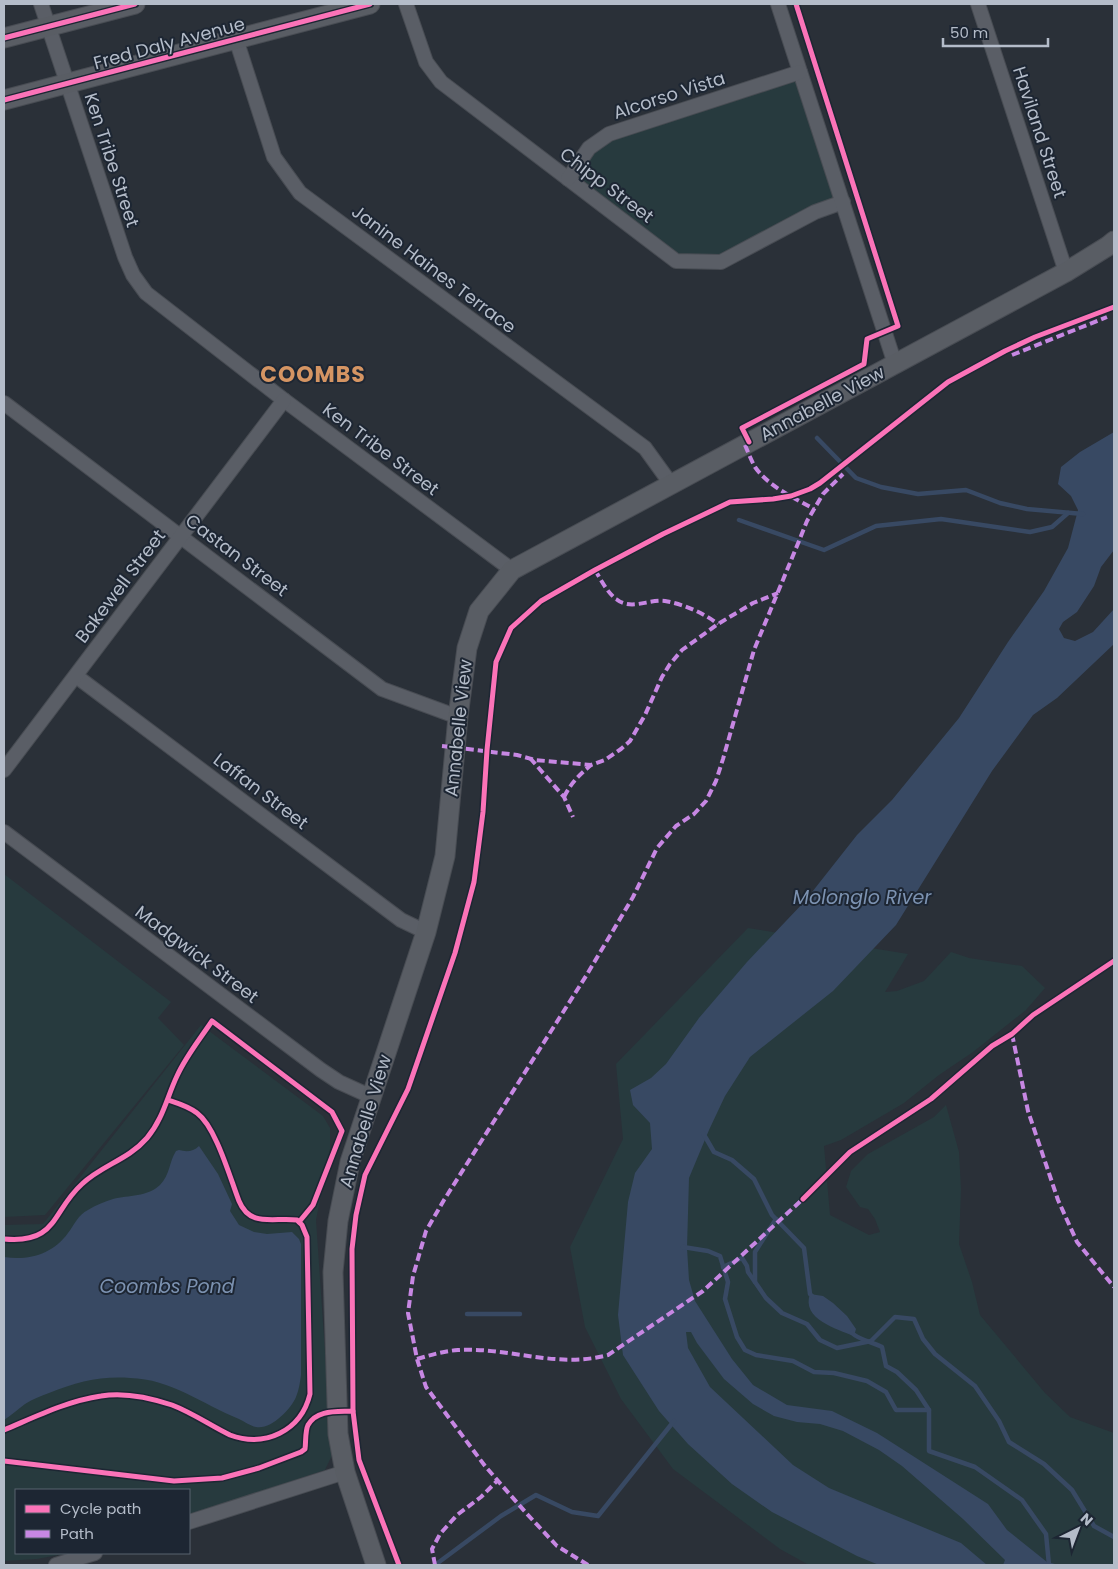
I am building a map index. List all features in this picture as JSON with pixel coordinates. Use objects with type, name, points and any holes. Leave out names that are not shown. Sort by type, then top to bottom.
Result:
[{"type":"street","name":"Ken Tribe Street","points":[[41,4],[124,257],[146,293],[284,400],[512,570]]},
{"type":"street","points":[[4,38],[135,4]]},
{"type":"street","name":"Fred Daly Avenue","points":[[4,100],[370,4]]},
{"type":"street","name":"Chipp Street","points":[[406,4],[426,62],[441,82],[676,261],[721,262],[815,212],[842,202]]},
{"type":"street","points":[[778,4],[896,364]]},
{"type":"street","name":"Haviland Street","points":[[978,4],[1066,272]]},
{"type":"street","name":"Janine Haines Terrace","points":[[236,39],[274,157],[300,193],[645,448],[672,484]]},
{"type":"street","name":"Alcorso Vista","points":[[568,179],[589,148],[609,134],[800,72]]},
{"type":"street","name":"Annabelle View","points":[[376,1565],[345,1472],[338,1434],[333,1272],[338,1220],[350,1162],[426,932],[445,856],[458,717],[467,648],[479,611],[512,570],[1066,272],[1114,241]]},
{"type":"street","name":"Bakewell Street","points":[[4,770],[284,400]]},
{"type":"street","name":"Castan Street","points":[[4,403],[382,689],[458,717]]},
{"type":"street","name":"Laffan Street","points":[[76,676],[400,920],[426,932]]},
{"type":"street","name":"Madgwick Street","points":[[4,832],[321,1070],[339,1082],[372,1097]]},
{"type":"street","points":[[190,1522],[345,1472]]},
{"type":"street","points":[[56,1565],[92,1554]]},
{"type":"green space","points":[[800,72],[843,202],[721,262],[676,261],[568,179],[589,148]]},
{"type":"green space","points":[[4,874],[171,1002],[158,1018],[184,1045],[45,1215],[4,1217]]},
{"type":"green space","points":[[748,928],[908,954],[885,992],[897,991],[924,981],[951,952],[969,958],[1022,966],[1045,988],[1026,1010],[904,1103],[841,1140],[824,1146],[830,1215],[869,1235],[880,1232],[875,1219],[868,1209],[860,1207],[846,1187],[851,1171],[868,1154],[934,1117],[946,1105],[959,1152],[961,1189],[959,1244],[972,1282],[980,1315],[1045,1393],[1070,1417],[1114,1433],[1114,1565],[809,1565],[780,1549],[673,1469],[621,1399],[585,1327],[570,1247],[623,1139],[616,1064]]},
{"type":"green space","points":[[201,1025],[323,1116],[330,1128],[330,1149],[316,1220],[332,1455],[325,1470],[190,1515],[190,1489],[15,1489],[15,1554],[63,1554],[37,1559],[4,1561],[4,1225],[43,1224]]},
{"type":"water","name":"Molonglo River","points":[[1114,432],[1114,550],[1101,567],[1094,586],[1077,612],[1063,622],[1059,629],[1064,638],[1075,641],[1093,632],[1114,609],[1114,644],[1057,698],[1033,715],[992,771],[896,925],[833,991],[750,1057],[725,1096],[689,1178],[687,1248],[689,1280],[695,1301],[732,1359],[753,1385],[787,1405],[832,1411],[877,1433],[988,1504],[1007,1530],[1047,1562],[1059,1565],[1003,1565],[1005,1560],[963,1519],[902,1466],[879,1450],[843,1431],[820,1424],[797,1422],[774,1416],[753,1404],[724,1379],[691,1332],[686,1332],[688,1348],[710,1387],[793,1465],[829,1488],[961,1543],[987,1565],[879,1565],[857,1556],[772,1512],[732,1484],[688,1444],[659,1411],[623,1355],[618,1315],[628,1202],[635,1173],[652,1149],[650,1123],[633,1105],[630,1090],[651,1078],[666,1064],[699,1018],[747,962],[805,901],[857,835],[892,800],[959,718],[1008,642],[1044,591],[1068,548],[1078,510],[1071,496],[1058,484],[1061,467],[1080,452]]},
{"type":"water","name":"Coombs Pond","points":[[199,1146],[218,1174],[232,1204],[230,1211],[239,1225],[254,1232],[267,1234],[292,1232],[301,1244],[301,1375],[297,1394],[290,1407],[274,1422],[262,1427],[256,1427],[173,1387],[145,1379],[109,1378],[79,1383],[40,1396],[25,1404],[4,1420],[4,1257],[31,1257],[48,1251],[62,1240],[85,1212],[113,1199],[144,1194],[155,1189],[166,1177],[176,1151],[189,1151]]},
{"type":"water","points":[[810,1294],[823,1296],[847,1316],[856,1329],[854,1336],[822,1322],[815,1316],[809,1303]]},
{"type":"waterway","points":[[817,438],[856,478],[881,487],[918,494],[966,490],[1000,503],[1027,509],[1083,514]]},
{"type":"waterway","points":[[739,520],[824,550],[876,526],[941,519],[1030,532],[1052,527],[1068,513]]},
{"type":"waterway","points":[[703,1133],[714,1152],[732,1160],[754,1179],[772,1215],[804,1248],[810,1294],[813,1297]]},
{"type":"waterway","points":[[776,1219],[755,1252],[755,1282],[766,1298],[782,1313],[807,1324],[820,1340],[837,1348],[871,1341],[895,1317],[914,1319],[923,1339],[935,1354],[975,1386],[999,1421],[1009,1442],[1044,1464],[1072,1490],[1094,1526],[1114,1537]]},
{"type":"waterway","points":[[683,1247],[708,1251],[720,1256],[728,1282],[725,1299],[737,1337],[745,1350],[756,1355],[793,1361],[814,1372],[834,1373],[867,1381],[886,1392],[896,1410],[929,1410]]},
{"type":"waterway","points":[[723,1267],[742,1258],[755,1282]]},
{"type":"waterway","points":[[467,1314],[520,1314]]},
{"type":"waterway","points":[[852,1333],[882,1347],[886,1366],[897,1372],[916,1390],[929,1410],[929,1451],[975,1467],[1022,1500],[1046,1534],[1049,1565]]},
{"type":"waterway","points":[[435,1565],[501,1516],[536,1495],[572,1512],[598,1516],[674,1421]]},
{"type":"marked path","points":[[1012,355],[1107,317]]},
{"type":"marked path","points":[[745,445],[760,474],[782,491],[814,509]]},
{"type":"marked path","points":[[588,1565],[557,1546],[527,1514],[485,1466],[426,1387],[417,1359],[408,1313],[413,1276],[426,1231],[586,976],[633,897],[657,848],[676,826],[694,814],[706,801],[716,781],[723,759],[754,650],[807,521],[823,494],[843,474]]},
{"type":"marked path","points":[[595,570],[604,586],[616,599],[622,602],[628,604],[659,601],[672,602],[700,613],[718,624]]},
{"type":"marked path","points":[[442,746],[517,755],[535,760],[591,765],[605,760],[630,741],[645,715],[662,677],[682,650],[718,624],[753,603],[778,593]]},
{"type":"marked path","points":[[530,758],[564,797],[573,817]]},
{"type":"marked path","points":[[564,797],[576,779],[591,765]]},
{"type":"marked path","points":[[1012,1034],[1028,1111],[1058,1200],[1077,1242],[1114,1287]]},
{"type":"marked path","points":[[417,1359],[458,1350],[496,1351],[570,1360],[608,1355],[703,1291],[805,1197]]},
{"type":"marked path","points":[[435,1565],[432,1549],[440,1534],[457,1515],[481,1497],[498,1480]]},
{"type":"cycle path","points":[[4,38],[135,4]]},
{"type":"cycle path","points":[[4,100],[370,4]]},
{"type":"cycle path","points":[[749,442],[742,428],[864,364],[867,339],[898,326],[796,4]]},
{"type":"cycle path","points":[[399,1565],[359,1460],[353,1411],[352,1249],[356,1215],[365,1175],[408,1089],[455,953],[474,882],[483,812],[496,662],[511,628],[541,601],[663,534],[730,502],[773,499],[791,496],[810,489],[948,382],[1035,337],[1114,307]]},
{"type":"cycle path","points":[[803,1199],[850,1152],[931,1099],[992,1046],[1012,1034],[1033,1015],[1114,961]]},
{"type":"cycle path","points":[[4,1239],[22,1239],[35,1236],[44,1231],[52,1224],[82,1184],[140,1146],[161,1116],[181,1069],[212,1021],[332,1112],[342,1131],[313,1205],[299,1222]]},
{"type":"cycle path","points":[[4,1430],[51,1410],[88,1398],[128,1395],[172,1405],[230,1435],[256,1439],[280,1433],[290,1427],[299,1418],[305,1407],[310,1394],[307,1237],[302,1225],[297,1220],[264,1220],[249,1215],[239,1201],[216,1141],[204,1120],[190,1108],[168,1100]]},
{"type":"cycle path","points":[[4,1461],[174,1481],[222,1478],[259,1468],[301,1452],[305,1449],[307,1427],[317,1416],[328,1412],[353,1411]]},
{"type":"district","name":"COOMBS","points":[[313,374]]}]
